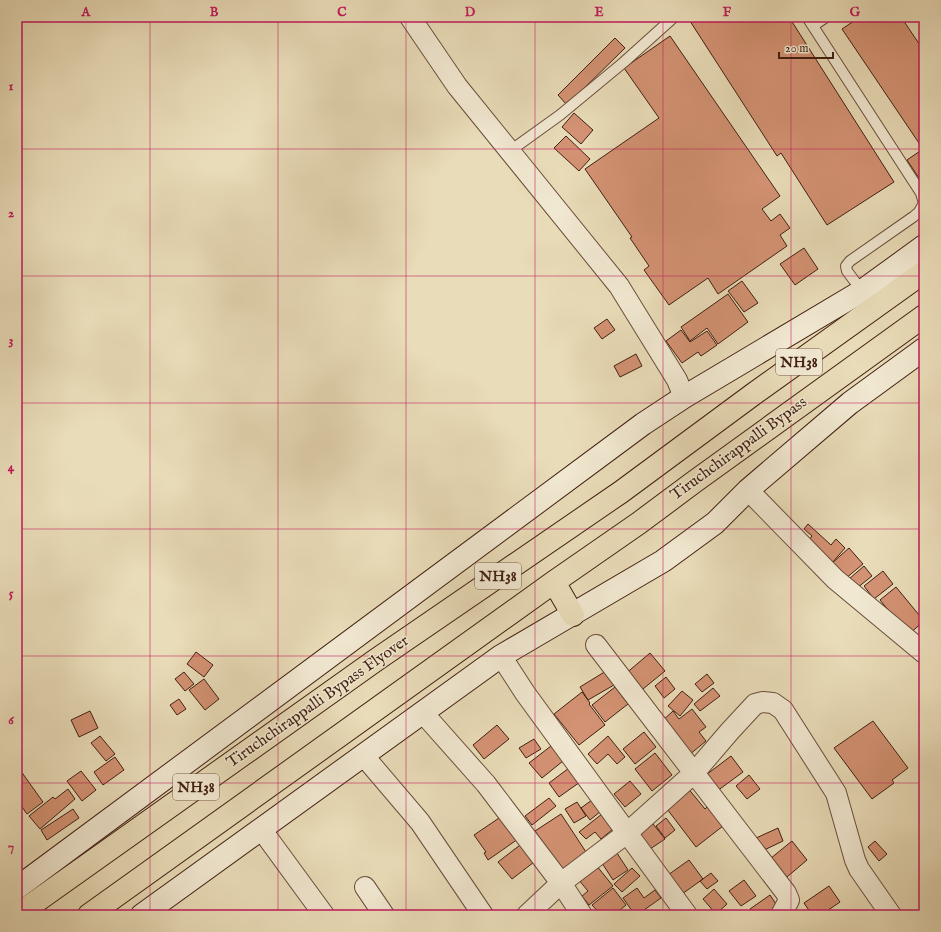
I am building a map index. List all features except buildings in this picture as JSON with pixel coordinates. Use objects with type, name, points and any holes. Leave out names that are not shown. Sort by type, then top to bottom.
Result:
[{"type":"highway","name":"Tiruchchirappalli Bypass Flyover","points":[[17,915],[376,660],[621,492],[924,272]]},
{"type":"highway","name":"Tiruchchirappalli Bypass","points":[[554,582],[640,524],[694,482],[924,316]]},
{"type":"highway","points":[[554,582],[573,615]]},
{"type":"highway","name":"NH38","points":[[89,915],[554,582]]},
{"type":"street","points":[[410,17],[457,86],[619,286],[677,380],[684,397]]},
{"type":"street","points":[[17,888],[643,424],[684,397],[862,291],[924,246]]},
{"type":"street","points":[[142,915],[422,712],[502,656],[663,561],[715,523],[748,490],[850,403],[924,349]]},
{"type":"street","points":[[748,490],[835,579],[924,653]]},
{"type":"street","points":[[596,645],[788,896],[789,901],[781,915]]},
{"type":"street","points":[[502,656],[525,693],[687,915]]},
{"type":"street","points":[[527,915],[561,883],[627,833],[694,773],[755,704],[763,702],[772,703],[783,710],[836,793],[859,870],[891,915]]},
{"type":"street","points":[[422,712],[486,784],[561,883],[582,915]]},
{"type":"street","points":[[363,755],[420,822],[483,915]]},
{"type":"street","points":[[261,829],[324,915]]},
{"type":"street","points":[[365,887],[384,915]]},
{"type":"lane","points":[[510,151],[566,110],[624,62],[674,17]]},
{"type":"lane","points":[[807,17],[921,193],[924,203],[919,212],[913,217],[850,261],[846,266],[847,271],[862,291]]},
{"type":"lane","points":[[813,26],[826,17]]}]
